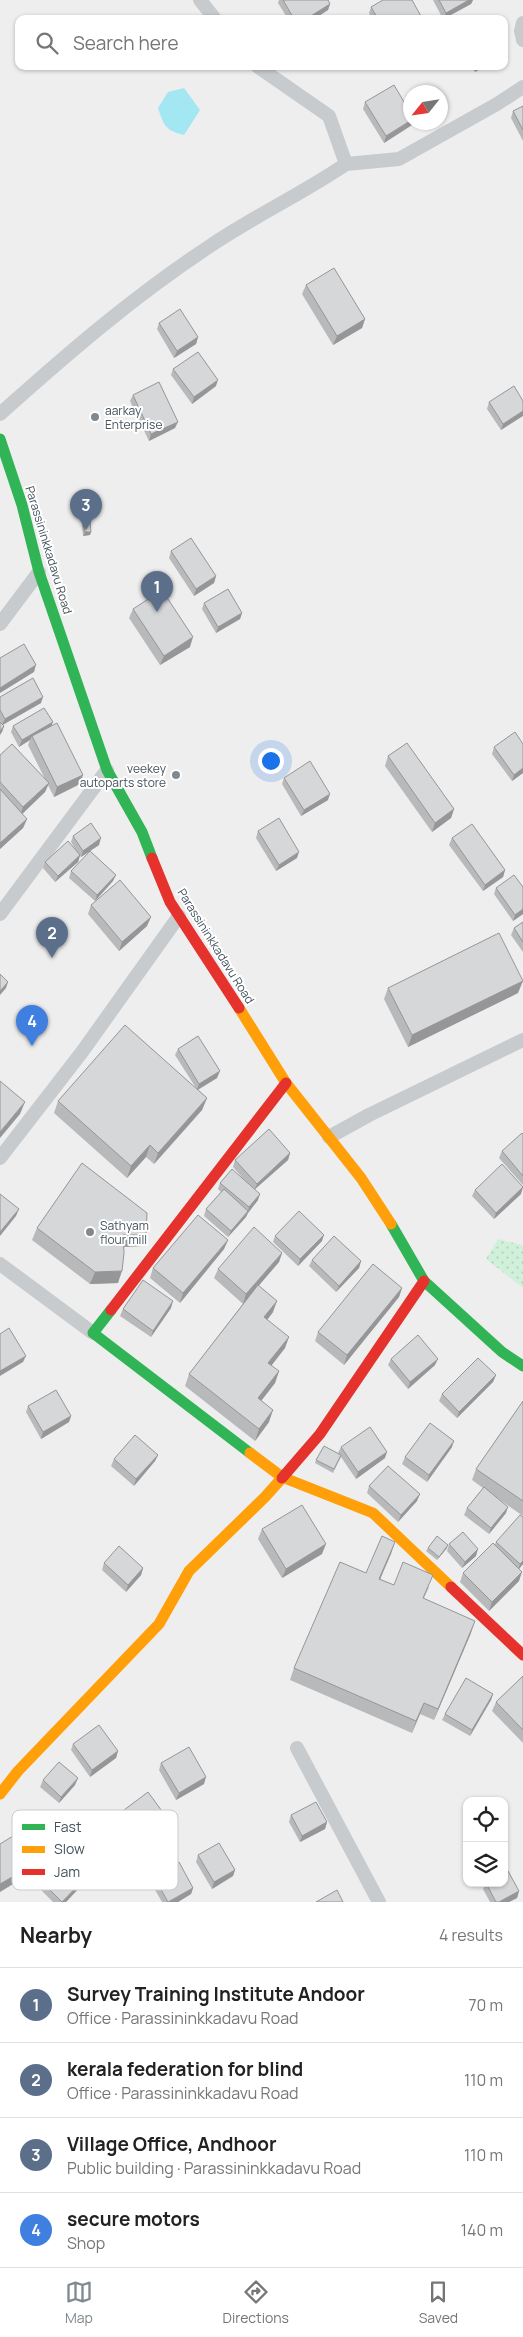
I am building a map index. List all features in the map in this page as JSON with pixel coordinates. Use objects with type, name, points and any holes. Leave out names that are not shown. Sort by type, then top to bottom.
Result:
[{"type":"street","points":[[200,0],[212,15]]},
{"type":"street","points":[[523,23],[521,31],[523,40]]},
{"type":"street","points":[[263,70],[329,116],[346,164]]},
{"type":"street","points":[[0,414],[111,317],[212,244],[318,183],[346,164],[399,159],[497,104],[523,87]]},
{"type":"street","name":"Parassininkkadavu Road","points":[[0,439],[22,505],[39,572],[107,770],[142,832],[170,902],[286,1083],[361,1178],[402,1241],[424,1282],[502,1352],[523,1366]]},
{"type":"street","points":[[0,624],[39,572]]},
{"type":"street","points":[[0,914],[107,770]]},
{"type":"street","points":[[0,1158],[82,1052],[179,916]]},
{"type":"street","points":[[329,1137],[369,1115],[523,1040]]},
{"type":"street","points":[[93,1333],[286,1083]]},
{"type":"street","points":[[0,1264],[282,1477],[373,1513],[523,1655]]},
{"type":"street","points":[[0,1794],[18,1771],[159,1624],[189,1571],[265,1497],[320,1434],[424,1282]]},
{"type":"street","points":[[298,1748],[380,1902]]},
{"type":"green space","points":[[498,1239],[523,1245],[523,1288],[486,1259]]},
{"type":"water","points":[[184,88],[200,110],[184,135],[166,126],[158,108],[168,92]]},
{"type":"building","points":[[283,0],[328,0],[330,4],[312,15],[292,15]]},
{"type":"building","points":[[383,0],[412,0],[420,15],[376,15],[371,7]]},
{"type":"building","points":[[439,0],[469,0],[446,13]]},
{"type":"building","points":[[394,85],[403,100],[403,125],[386,136],[365,102]]},
{"type":"building","points":[[523,106],[523,130],[513,111]]},
{"type":"building","points":[[334,268],[365,319],[337,336],[306,285]]},
{"type":"building","points":[[180,309],[198,337],[177,351],[159,323]]},
{"type":"building","points":[[198,352],[218,380],[194,397],[173,369]]},
{"type":"building","points":[[159,382],[178,422],[151,434],[133,395]]},
{"type":"building","points":[[514,386],[523,401],[523,411],[503,424],[489,402]]},
{"type":"building","points":[[83,522],[90,522],[91,532],[85,532]]},
{"type":"building","points":[[191,538],[216,576],[196,589],[171,551]]},
{"type":"building","points":[[228,589],[242,613],[218,627],[204,603]]},
{"type":"building","points":[[162,590],[193,637],[164,656],[133,609]]},
{"type":"building","points":[[24,644],[36,665],[0,688],[0,658]]},
{"type":"building","points":[[33,678],[43,697],[5,719],[0,710],[0,697]]},
{"type":"building","points":[[44,708],[53,722],[22,740],[13,726]]},
{"type":"building","points":[[0,722],[4,726],[0,731]]},
{"type":"building","points":[[57,723],[83,775],[57,787],[32,736]]},
{"type":"building","points":[[515,732],[523,744],[523,768],[514,775],[494,747]]},
{"type":"building","points":[[407,743],[454,809],[435,823],[388,756]]},
{"type":"building","points":[[12,744],[49,783],[23,807],[0,782],[0,755]]},
{"type":"building","points":[[310,761],[330,794],[304,810],[284,778]]},
{"type":"building","points":[[0,789],[27,819],[0,843]]},
{"type":"building","points":[[279,818],[299,852],[279,865],[258,831]]},
{"type":"building","points":[[91,823],[101,838],[83,851],[73,836]]},
{"type":"building","points":[[472,824],[505,870],[485,885],[452,838]]},
{"type":"building","points":[[68,841],[80,855],[58,876],[45,862]]},
{"type":"building","points":[[90,851],[116,875],[97,895],[71,871]]},
{"type":"building","points":[[514,875],[523,887],[523,909],[515,915],[496,888]]},
{"type":"building","points":[[120,880],[151,917],[122,942],[91,905]]},
{"type":"building","points":[[523,922],[523,942],[514,928]]},
{"type":"building","points":[[499,933],[523,981],[412,1035],[388,988]]},
{"type":"building","points":[[0,974],[8,982],[0,991]]},
{"type":"building","points":[[125,1025],[207,1098],[158,1153],[150,1145],[131,1166],[58,1101]]},
{"type":"building","points":[[198,1036],[220,1071],[199,1084],[178,1049]]},
{"type":"building","points":[[0,1081],[25,1102],[0,1132]]},
{"type":"building","points":[[269,1129],[290,1153],[257,1184],[235,1160]]},
{"type":"building","points":[[523,1134],[523,1176],[502,1151]]},
{"type":"building","name":"Sathyam flour mill","points":[[82,1163],[147,1213],[146,1235],[123,1235],[122,1271],[95,1272],[37,1228]]},
{"type":"building","points":[[502,1164],[523,1187],[496,1213],[475,1190]]},
{"type":"building","points":[[232,1169],[260,1194],[249,1207],[220,1183]]},
{"type":"building","points":[[224,1189],[248,1211],[231,1231],[206,1209]]},
{"type":"building","points":[[0,1194],[19,1209],[0,1232]]},
{"type":"building","points":[[299,1211],[324,1235],[300,1259],[275,1236]]},
{"type":"building","points":[[198,1215],[228,1240],[183,1293],[153,1268]]},
{"type":"building","points":[[254,1227],[282,1253],[246,1294],[218,1269]]},
{"type":"building","points":[[334,1236],[361,1261],[339,1286],[312,1260]]},
{"type":"building","points":[[373,1264],[402,1288],[347,1355],[318,1332]]},
{"type":"building","points":[[143,1280],[173,1301],[153,1331],[123,1309]]},
{"type":"building","points":[[258,1285],[277,1301],[264,1317],[289,1337],[268,1363],[279,1371],[258,1398],[273,1410],[259,1429],[189,1374]]},
{"type":"building","points":[[9,1328],[26,1356],[0,1371],[0,1334]]},
{"type":"building","points":[[418,1335],[438,1359],[410,1382],[391,1359]]},
{"type":"building","points":[[478,1358],[496,1375],[459,1412],[442,1394]]},
{"type":"building","points":[[56,1390],[71,1416],[43,1432],[28,1406]]},
{"type":"building","points":[[523,1401],[523,1501],[476,1469]]},
{"type":"building","points":[[430,1423],[454,1441],[429,1475],[405,1457]]},
{"type":"building","points":[[370,1427],[387,1452],[358,1472],[341,1447]]},
{"type":"building","points":[[135,1435],[158,1455],[136,1479],[114,1459]]},
{"type":"building","points":[[324,1446],[341,1455],[334,1469],[316,1460]]},
{"type":"building","points":[[388,1466],[420,1494],[401,1515],[369,1486]]},
{"type":"building","points":[[484,1487],[508,1507],[491,1528],[467,1508]]},
{"type":"building","points":[[302,1505],[326,1544],[286,1569],[262,1529]]},
{"type":"building","points":[[520,1515],[523,1517],[523,1561],[520,1564],[496,1542]]},
{"type":"building","points":[[463,1532],[478,1549],[465,1562],[449,1544]]},
{"type":"building","points":[[382,1536],[395,1542],[379,1579],[394,1585],[403,1562],[433,1575],[423,1598],[475,1621],[438,1709],[424,1703],[416,1721],[294,1668],[340,1562],[366,1573]]},
{"type":"building","points":[[437,1536],[448,1545],[439,1557],[428,1548]]},
{"type":"building","points":[[493,1543],[522,1572],[492,1602],[463,1573]]},
{"type":"building","points":[[119,1546],[143,1568],[128,1585],[104,1563]]},
{"type":"building","points":[[523,1676],[523,1730],[496,1702]]},
{"type":"building","points":[[466,1678],[493,1694],[472,1730],[445,1714]]},
{"type":"building","points":[[99,1725],[118,1751],[92,1770],[73,1744]]},
{"type":"building","points":[[189,1747],[206,1777],[179,1793],[161,1763]]},
{"type":"building","points":[[59,1762],[78,1778],[61,1797],[43,1780]]},
{"type":"building","points":[[148,1792],[161,1810],[124,1810]]},
{"type":"building","points":[[316,1802],[327,1822],[302,1836],[291,1815]]},
{"type":"building","points":[[12,1837],[12,1877],[0,1884],[0,1844]]},
{"type":"building","points":[[219,1843],[235,1870],[214,1882],[198,1855]]},
{"type":"building","points":[[178,1863],[193,1888],[168,1902],[161,1890],[178,1890]]},
{"type":"building","points":[[508,1871],[519,1891],[496,1902],[488,1887],[508,1887]]},
{"type":"building","points":[[50,1890],[73,1890],[62,1902]]},
{"type":"building","points":[[337,1890],[343,1902],[316,1902]]},
{"type":"traffic: fast","points":[[0,439],[22,505],[39,572],[107,770],[142,832],[152,858]]},
{"type":"traffic: fast","points":[[391,1224],[424,1281],[502,1352],[523,1366]]},
{"type":"traffic: fast","points":[[111,1310],[93,1333],[250,1453]]},
{"type":"traffic: slow","points":[[239,1008],[286,1083],[361,1178],[391,1224]]},
{"type":"traffic: slow","points":[[250,1453],[282,1477],[373,1513],[451,1587]]},
{"type":"traffic: slow","points":[[0,1794],[18,1771],[159,1624],[189,1571],[282,1478]]},
{"type":"traffic: jam","points":[[152,858],[170,902],[239,1008]]},
{"type":"traffic: jam","points":[[111,1310],[286,1083]]},
{"type":"traffic: jam","points":[[282,1478],[320,1434],[424,1281]]},
{"type":"traffic: jam","points":[[451,1587],[523,1655]]},
{"type":"place","name":"aarkay Enterprise","points":[[95,417]]},
{"type":"place","name":"Village Office, Andhoor","points":[[86,530]]},
{"type":"place","name":"Survey Training Institute Andoor","points":[[157,612]]},
{"type":"place","name":"veekey autoparts store","points":[[176,775]]},
{"type":"place","name":"kerala federation for blind","points":[[52,958]]},
{"type":"place","name":"secure motors","points":[[32,1046]]},
{"type":"place","name":"Sathyam flour mill","points":[[90,1232]]}]
